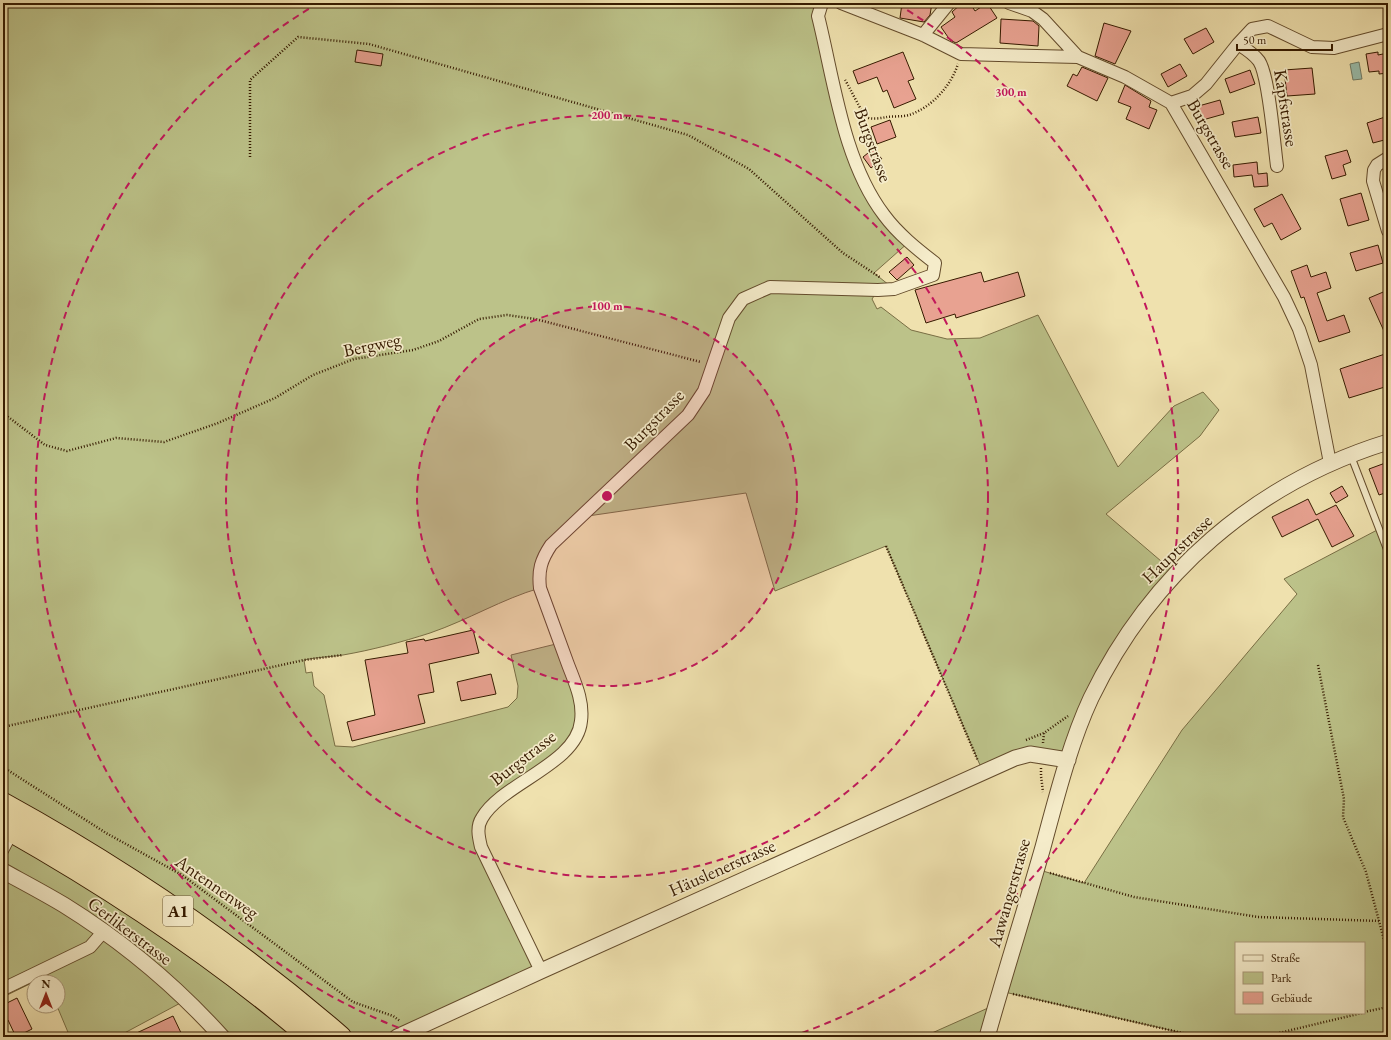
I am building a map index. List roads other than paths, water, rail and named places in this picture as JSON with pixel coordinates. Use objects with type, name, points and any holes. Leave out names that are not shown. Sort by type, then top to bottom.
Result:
[{"type":"highway","name":"A1","points":[[3,804],[89,854],[176,910],[260,972],[340,1037]]},
{"type":"highway","name":"A1","points":[[9,829],[111,891],[169,929],[242,982],[310,1037]]},
{"type":"street","name":"Burgstrasse","points":[[541,971],[481,847],[478,834],[481,819],[491,806],[566,751],[578,735],[582,720],[580,700],[540,588],[538,574],[542,558],[551,545],[688,415],[704,391],[729,318],[743,299],[770,287],[878,290],[894,289],[932,275],[935,263],[909,242],[884,215],[865,185],[844,126],[818,16],[822,3]]},
{"type":"street","name":"Burgstrasse","points":[[841,3],[923,35],[961,54],[1078,57],[1125,77],[1171,103],[1284,297],[1299,329],[1311,365],[1330,463]]},
{"type":"street","points":[[923,35],[949,3]]},
{"type":"street","points":[[1009,3],[1032,11],[1043,19],[1078,57]]},
{"type":"street","points":[[1171,103],[1192,96],[1206,84],[1252,29],[1268,26],[1312,47],[1334,48],[1388,34]]},
{"type":"street","name":"Kapfstrasse","points":[[1238,44],[1250,51],[1260,63],[1265,77],[1277,166]]},
{"type":"street","points":[[1388,158],[1377,165],[1373,176],[1388,231]]},
{"type":"street","name":"Hauptstrasse","points":[[1068,760],[1090,700],[1114,655],[1144,610],[1175,573],[1206,543],[1238,517],[1285,487],[1330,463],[1388,442]]},
{"type":"street","name":"Häuslenerstrasse","points":[[397,1037],[1016,758],[1030,754],[1068,760]]},
{"type":"street","name":"Aawangerstrasse","points":[[987,1037],[1068,760]]},
{"type":"street","name":"Gerlikerstrasse","points":[[3,871],[65,906],[149,966],[186,1000],[222,1037]]},
{"type":"street","points":[[3,989],[90,948],[103,932]]},
{"type":"lane","points":[[1350,455],[1388,552]]},
{"type":"lane","points":[[3,855],[9,829]]}]
